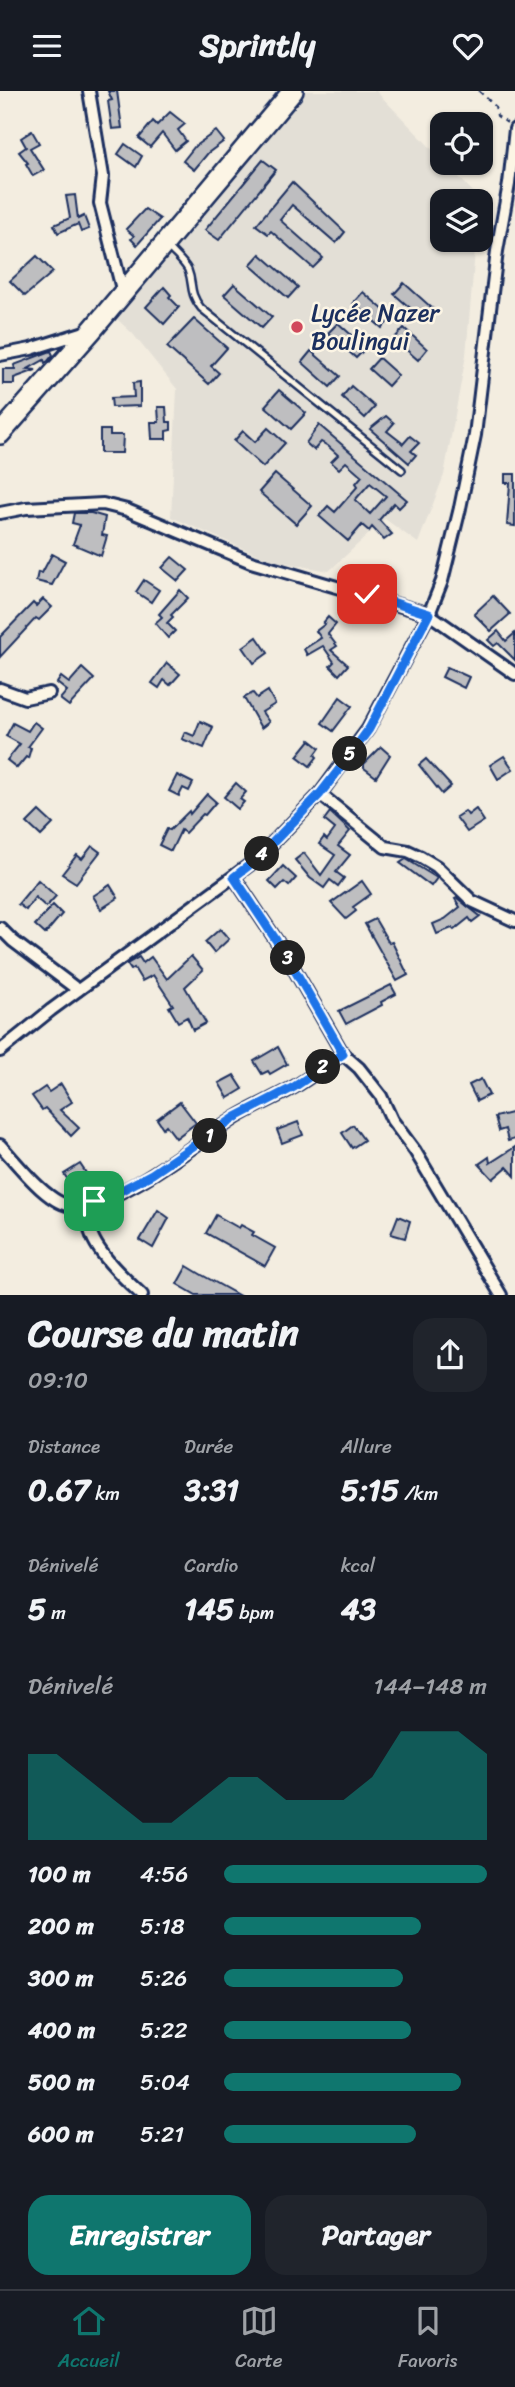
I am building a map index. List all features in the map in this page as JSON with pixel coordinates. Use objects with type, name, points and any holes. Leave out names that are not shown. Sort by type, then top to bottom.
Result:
[{"type":"highway","points":[[0,435],[293,91]]},
{"type":"street","points":[[89,91],[103,176],[100,203],[123,293]]},
{"type":"street","points":[[0,1051],[78,990],[256,860],[320,794],[369,729],[429,614],[442,581],[463,497],[475,435],[515,127]]},
{"type":"street","points":[[0,355],[32,349],[92,330]]},
{"type":"street","points":[[0,513],[26,508],[103,503],[127,510],[251,562],[429,614],[515,674]]},
{"type":"street","points":[[0,689],[24,698],[49,693]]},
{"type":"street","points":[[320,794],[385,847],[408,851],[421,857],[436,866],[472,901],[515,921]]},
{"type":"street","points":[[234,877],[292,965],[343,1054],[359,1067],[381,1096],[392,1119],[415,1151],[501,1295]]},
{"type":"street","points":[[0,928],[78,990]]},
{"type":"street","points":[[0,1145],[53,1199],[73,1206],[107,1198],[152,1174],[236,1117],[294,1087],[343,1054]]},
{"type":"street","points":[[89,1228],[94,1201]]},
{"type":"street","points":[[73,1206],[109,1261],[142,1295]]},
{"type":"lane","points":[[164,243],[186,266],[190,275],[190,290],[201,308],[402,470]]},
{"type":"path","points":[[479,91],[495,106],[497,116],[515,127]]},
{"type":"shaded area","name":"Lycée Nazer Boulingui","points":[[305,91],[376,91],[430,147],[430,175],[457,175],[470,189],[430,189],[430,252],[475,252],[466,355],[444,475],[418,543],[385,519],[329,571],[270,560],[171,517],[177,389],[133,334],[117,319]]},
{"type":"building","points":[[108,91],[117,91],[122,128],[112,129],[108,101],[112,100]]},
{"type":"building","points":[[170,112],[185,124],[178,130],[186,141],[175,150],[162,133],[150,147],[139,138],[153,121],[157,125]]},
{"type":"building","points":[[32,131],[39,143],[30,148],[44,170],[33,176],[26,164],[28,163],[19,152],[26,147],[21,138]]},
{"type":"building","points":[[216,131],[224,141],[208,153],[194,170],[183,161],[195,146]]},
{"type":"building","points":[[125,144],[142,156],[136,167],[118,154]]},
{"type":"building","points":[[263,160],[276,170],[219,240],[205,230]]},
{"type":"building","points":[[292,182],[345,232],[336,243],[292,205],[280,220],[323,258],[313,268],[271,231],[268,234],[256,225]]},
{"type":"building","points":[[75,195],[78,219],[84,216],[89,229],[81,232],[78,224],[58,233],[54,225],[70,218],[66,196]]},
{"type":"building","points":[[145,209],[160,219],[137,245],[131,239],[134,236],[126,229]]},
{"type":"building","points":[[260,254],[298,287],[288,298],[250,265]]},
{"type":"building","points":[[37,256],[53,272],[25,296],[10,281]]},
{"type":"building","points":[[404,283],[432,308],[423,319],[394,294]]},
{"type":"building","points":[[234,284],[272,317],[262,328],[224,295]]},
{"type":"building","points":[[164,287],[179,307],[164,324],[146,307]]},
{"type":"building","points":[[363,292],[392,317],[382,328],[353,303]]},
{"type":"building","points":[[194,319],[227,348],[211,366],[219,373],[209,384],[167,347]]},
{"type":"building","points":[[338,323],[366,348],[356,358],[328,333]]},
{"type":"building","points":[[404,328],[427,349],[418,360],[394,339]]},
{"type":"building","points":[[51,351],[53,355],[48,361],[45,363],[44,360],[28,369],[36,370],[14,378],[14,384],[3,384],[3,369],[15,369],[14,365]]},
{"type":"building","points":[[311,351],[340,376],[330,387],[302,362]]},
{"type":"building","points":[[379,358],[398,375],[388,386],[369,369]]},
{"type":"building","points":[[140,382],[140,406],[112,407],[111,398],[134,397],[133,383]]},
{"type":"building","points":[[351,386],[375,407],[365,418],[342,397]]},
{"type":"building","points":[[279,390],[306,413],[291,429],[265,406]]},
{"type":"building","points":[[158,407],[166,407],[167,422],[171,422],[171,430],[166,431],[166,439],[152,439],[151,422],[159,422]]},
{"type":"building","points":[[386,416],[394,423],[387,431],[403,444],[410,436],[419,443],[411,451],[416,455],[409,463],[370,429]]},
{"type":"building","points":[[319,425],[407,500],[399,508],[394,503],[379,520],[392,534],[384,540],[372,527],[369,531],[362,525],[348,541],[319,516],[328,506],[335,512],[358,486],[356,483],[362,476],[346,462],[339,469],[331,462],[338,455],[328,446],[321,442],[314,450],[306,443]],"holes":[[[370,483],[386,496],[370,514],[355,500]]]},
{"type":"building","points":[[268,428],[285,443],[263,467],[234,441],[243,431],[255,442]]},
{"type":"building","points":[[100,430],[110,430],[110,435],[123,435],[122,453],[100,453]]},
{"type":"building","points":[[275,474],[312,506],[296,524],[259,492]]},
{"type":"building","points":[[505,474],[515,474],[515,526],[507,525],[510,483],[505,483]]},
{"type":"building","points":[[74,513],[91,513],[105,517],[102,535],[107,536],[101,556],[73,544],[80,525],[72,523]]},
{"type":"building","points":[[52,554],[65,561],[52,585],[36,581],[38,572],[42,573]]},
{"type":"building","points":[[172,557],[188,570],[178,581],[162,568]]},
{"type":"building","points":[[144,580],[159,590],[151,602],[136,592]]},
{"type":"building","points":[[180,590],[188,598],[167,623],[175,631],[168,638],[155,623],[162,617],[159,614]]},
{"type":"building","points":[[493,596],[510,614],[491,631],[474,614]]},
{"type":"building","points":[[43,599],[52,607],[39,620],[36,618],[0,657],[0,637],[33,603],[36,606]]},
{"type":"building","points":[[328,617],[336,624],[328,634],[337,646],[331,650],[348,665],[339,675],[330,666],[334,662],[323,646],[307,655],[304,649],[321,638],[316,631],[325,624],[323,623]]},
{"type":"building","points":[[498,631],[506,641],[515,633],[515,660],[498,643],[494,646],[488,640]]},
{"type":"building","points":[[257,637],[268,653],[254,663],[243,647]]},
{"type":"building","points":[[167,663],[180,674],[170,685],[164,680],[159,688],[152,683]]},
{"type":"building","points":[[447,667],[469,677],[464,688],[442,677]]},
{"type":"building","points":[[82,668],[94,679],[69,706],[60,699],[67,691],[57,683],[61,677],[69,683]]},
{"type":"building","points":[[268,691],[275,704],[262,712],[269,722],[261,728],[244,698],[253,693],[257,698]]},
{"type":"building","points":[[340,697],[352,706],[333,731],[322,723]]},
{"type":"building","points":[[200,721],[213,727],[204,748],[182,739],[185,732],[194,736]]},
{"type":"building","points":[[34,722],[42,728],[28,747],[31,748],[28,758],[17,768],[7,760],[20,744],[6,736],[13,723],[28,731]]},
{"type":"building","points":[[310,740],[320,748],[310,766],[297,756]]},
{"type":"building","points":[[381,747],[390,755],[376,777],[364,768],[364,764]]},
{"type":"building","points":[[504,756],[513,769],[498,779],[490,765]]},
{"type":"building","points":[[426,759],[451,786],[442,794],[419,765]]},
{"type":"building","points":[[177,775],[193,783],[189,791],[183,788],[179,796],[169,791]]},
{"type":"building","points":[[236,783],[246,792],[240,799],[244,802],[238,809],[224,797]]},
{"type":"building","points":[[207,794],[216,802],[205,815],[185,833],[181,830],[171,851],[159,845],[167,829],[170,830],[189,811],[190,814]]},
{"type":"building","points":[[476,809],[484,821],[467,832],[456,817],[465,811],[468,815]]},
{"type":"building","points":[[39,811],[53,824],[41,836],[27,823]]},
{"type":"building","points":[[330,812],[350,831],[338,846],[350,855],[336,872],[344,878],[338,886],[330,880],[324,888],[310,878],[295,860],[304,853],[321,875],[335,855],[319,844],[324,837],[327,840],[335,829],[324,820]]},
{"type":"building","points":[[92,846],[100,852],[76,883],[62,874],[77,855],[82,859]]},
{"type":"building","points":[[406,859],[437,878],[431,886],[400,863]]},
{"type":"building","points":[[283,866],[296,878],[289,886],[284,882],[277,889],[269,881]]},
{"type":"building","points":[[38,880],[56,896],[46,907],[35,897],[26,910],[18,904]]},
{"type":"building","points":[[362,881],[371,894],[353,907],[356,911],[346,919],[331,903]]},
{"type":"building","points":[[110,885],[118,898],[101,909],[93,896]]},
{"type":"building","points":[[455,899],[480,916],[472,922],[469,918],[454,930],[452,928],[437,934],[433,924],[445,919],[460,907]]},
{"type":"building","points":[[53,905],[62,914],[45,934],[35,925]]},
{"type":"building","points":[[375,919],[389,943],[392,942],[408,975],[397,981],[365,924]]},
{"type":"building","points":[[220,929],[229,939],[214,953],[205,942]]},
{"type":"building","points":[[191,956],[203,970],[185,987],[206,1023],[193,1030],[187,1017],[178,1022],[169,1007],[173,1005],[153,975],[142,981],[134,968],[131,970],[127,964],[139,957],[143,963],[151,957],[167,979]]},
{"type":"building","points":[[391,985],[396,994],[381,1002],[382,1005],[346,1024],[339,1011]]},
{"type":"building","points":[[278,1047],[287,1064],[270,1074],[268,1071],[262,1074],[254,1061]]},
{"type":"building","points":[[234,1075],[243,1089],[228,1098],[219,1083]]},
{"type":"building","points":[[481,1079],[489,1095],[477,1101],[469,1085]]},
{"type":"building","points":[[61,1084],[72,1102],[60,1110],[79,1128],[71,1136],[45,1108],[42,1110],[32,1096],[45,1087],[49,1092]]},
{"type":"building","points":[[180,1102],[196,1123],[176,1138],[166,1125],[163,1128],[157,1119]]},
{"type":"building","points":[[515,1112],[515,1139],[508,1141],[505,1129],[499,1131],[495,1117]]},
{"type":"building","points":[[298,1122],[303,1135],[282,1143],[277,1130]]},
{"type":"building","points":[[353,1125],[364,1140],[352,1148],[342,1133]]},
{"type":"building","points":[[515,1147],[515,1176],[507,1167],[493,1179],[479,1164],[489,1157],[490,1163]]},
{"type":"building","points":[[80,1164],[92,1182],[76,1192],[64,1174]]},
{"type":"building","points":[[158,1210],[169,1218],[153,1248],[140,1240]]},
{"type":"building","points":[[216,1215],[239,1228],[241,1225],[254,1232],[252,1235],[275,1248],[265,1266],[206,1233]]},
{"type":"building","points":[[398,1216],[410,1221],[405,1238],[391,1234]]},
{"type":"building","points":[[187,1266],[238,1295],[196,1295],[177,1284]]},
{"type":"place","name":"Lycée Nazer Boulingui","points":[[297,327]]},
{"type":"route","points":[[94,1201],[107,1198],[152,1174],[236,1117],[294,1087],[343,1054],[286,955],[234,877],[256,860],[320,794],[345,762],[369,729],[429,614],[367,594]]}]
